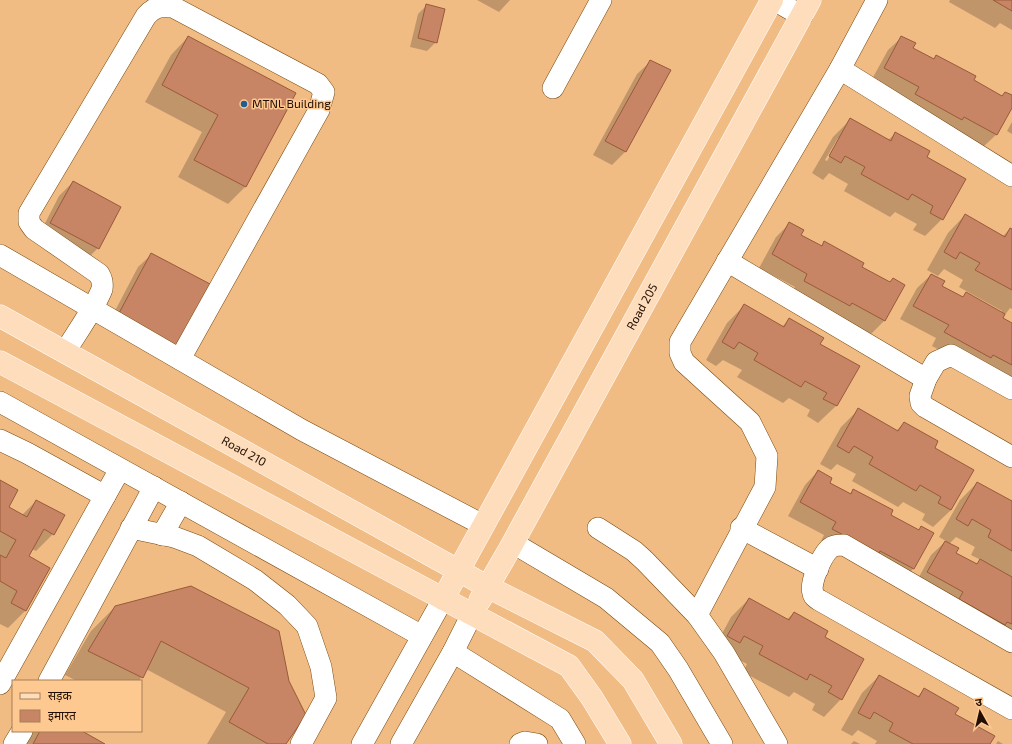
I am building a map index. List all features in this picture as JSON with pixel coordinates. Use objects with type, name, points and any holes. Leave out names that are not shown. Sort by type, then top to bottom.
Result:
[{"type":"main road","points":[[443,599],[773,0]]},
{"type":"main road","name":"Road 205","points":[[472,614],[513,543],[806,8]]},
{"type":"main road","name":"Road 210","points":[[0,316],[488,587],[596,641],[633,680],[671,744]]},
{"type":"main road","points":[[0,362],[569,666],[592,698],[620,744]]},
{"type":"street","points":[[553,88],[601,0]]},
{"type":"street","points":[[773,0],[806,8]]},
{"type":"street","points":[[697,615],[765,487],[767,456],[750,422],[684,362],[680,353],[680,342],[840,69],[877,0]]},
{"type":"street","points":[[65,352],[102,288],[102,280],[99,274],[34,229],[29,222],[29,213],[146,16],[153,8],[161,6],[173,7],[318,84],[324,92],[319,110],[180,359]]},
{"type":"street","points":[[840,69],[1012,176]]},
{"type":"street","points":[[0,255],[302,430],[483,525]]},
{"type":"street","points":[[727,261],[926,379]]},
{"type":"street","points":[[1012,389],[950,355],[936,362],[926,379],[920,396],[921,403],[925,407],[1012,457]]},
{"type":"street","points":[[0,402],[422,636]]},
{"type":"street","points":[[0,440],[27,453],[105,496]]},
{"type":"street","points":[[0,684],[120,468]]},
{"type":"street","points":[[50,680],[154,487]]},
{"type":"street","points":[[162,535],[181,502]]},
{"type":"street","points":[[132,528],[198,546],[255,580],[287,605],[307,626],[321,667],[326,698],[300,744]]},
{"type":"street","points":[[598,528],[634,551],[646,561],[697,615],[724,653],[777,744]]},
{"type":"street","points":[[742,528],[818,568]]},
{"type":"street","points":[[513,543],[606,598],[660,643],[678,669],[722,744]]},
{"type":"street","points":[[1012,642],[844,545],[837,545],[829,549],[818,568],[812,585],[813,594],[818,600],[1012,709]]},
{"type":"street","points":[[362,744],[443,599]]},
{"type":"street","points":[[401,744],[453,652],[472,614]]},
{"type":"street","points":[[453,652],[560,719],[575,744]]},
{"type":"street","points":[[14,744],[21,732]]},
{"type":"street","points":[[520,744],[525,742],[537,744]]},
{"type":"building","points":[[993,0],[1012,0],[1012,11]]},
{"type":"building","points":[[426,4],[445,9],[437,43],[418,38]]},
{"type":"building","name":"MTNL Building","points":[[188,36],[296,93],[246,187],[194,160],[218,115],[162,85]]},
{"type":"building","points":[[901,36],[916,43],[913,48],[934,59],[936,55],[976,76],[974,80],[1002,96],[1005,92],[1012,95],[1012,108],[997,135],[964,117],[962,120],[915,94],[919,87],[884,68]]},
{"type":"building","points":[[650,60],[671,70],[626,152],[605,141]]},
{"type":"building","points":[[850,118],[891,141],[895,132],[930,151],[927,157],[966,179],[943,220],[930,213],[933,206],[912,194],[908,200],[861,174],[865,167],[845,156],[841,163],[829,156]]},
{"type":"building","points":[[73,181],[121,207],[99,249],[50,223]]},
{"type":"building","points":[[965,214],[1005,237],[1010,228],[1012,229],[1012,290],[975,270],[980,263],[960,252],[956,259],[944,252]]},
{"type":"building","points":[[789,222],[804,230],[801,235],[822,246],[824,241],[864,263],[862,267],[890,282],[893,278],[905,285],[885,321],[852,303],[850,306],[804,281],[807,274],[772,254]]},
{"type":"building","points":[[151,253],[212,285],[178,346],[118,315]]},
{"type":"building","points":[[931,274],[945,281],[942,286],[963,297],[966,292],[1005,314],[1003,318],[1012,323],[1012,365],[993,355],[991,358],[944,332],[949,325],[913,306]]},
{"type":"building","points":[[744,304],[784,327],[789,318],[824,338],[820,344],[860,366],[837,406],[823,399],[827,393],[805,381],[801,387],[754,360],[758,353],[739,342],[734,349],[722,342]]},
{"type":"building","points":[[858,408],[898,431],[904,422],[938,441],[935,448],[974,470],[951,510],[938,503],[941,497],[920,485],[916,491],[869,464],[873,457],[854,446],[849,453],[837,446]]},
{"type":"building","points":[[818,470],[832,478],[830,483],[851,494],[853,489],[893,510],[891,515],[919,530],[921,526],[934,533],[914,569],[880,551],[879,554],[832,529],[836,522],[800,502]]},
{"type":"building","points":[[0,480],[18,490],[9,507],[27,517],[36,500],[65,515],[54,535],[44,529],[29,556],[50,568],[26,611],[11,603],[17,591],[0,581],[0,555],[6,558],[16,540],[0,531]]},
{"type":"building","points":[[977,482],[1012,501],[1012,551],[988,537],[991,530],[972,519],[968,526],[956,519]]},
{"type":"building","points":[[945,541],[959,548],[956,553],[977,564],[980,559],[1012,577],[1012,624],[1007,622],[1005,625],[959,599],[963,592],[927,572]]},
{"type":"building","points":[[191,586],[279,631],[289,681],[306,715],[286,744],[268,744],[229,722],[249,688],[161,641],[143,678],[88,651],[115,606]]},
{"type":"building","points":[[749,598],[789,620],[794,612],[828,631],[825,637],[864,659],[842,700],[828,692],[832,686],[810,674],[807,680],[759,654],[763,646],[744,636],[740,643],[727,636]]},
{"type":"building","points":[[879,675],[919,697],[924,688],[959,708],[955,714],[995,736],[990,744],[913,744],[889,731],[893,723],[874,712],[870,719],[858,713]]},
{"type":"building","points":[[39,732],[84,732],[105,744],[33,744]]},
{"type":"place","name":"MTNL Building","points":[[244,104]]}]
